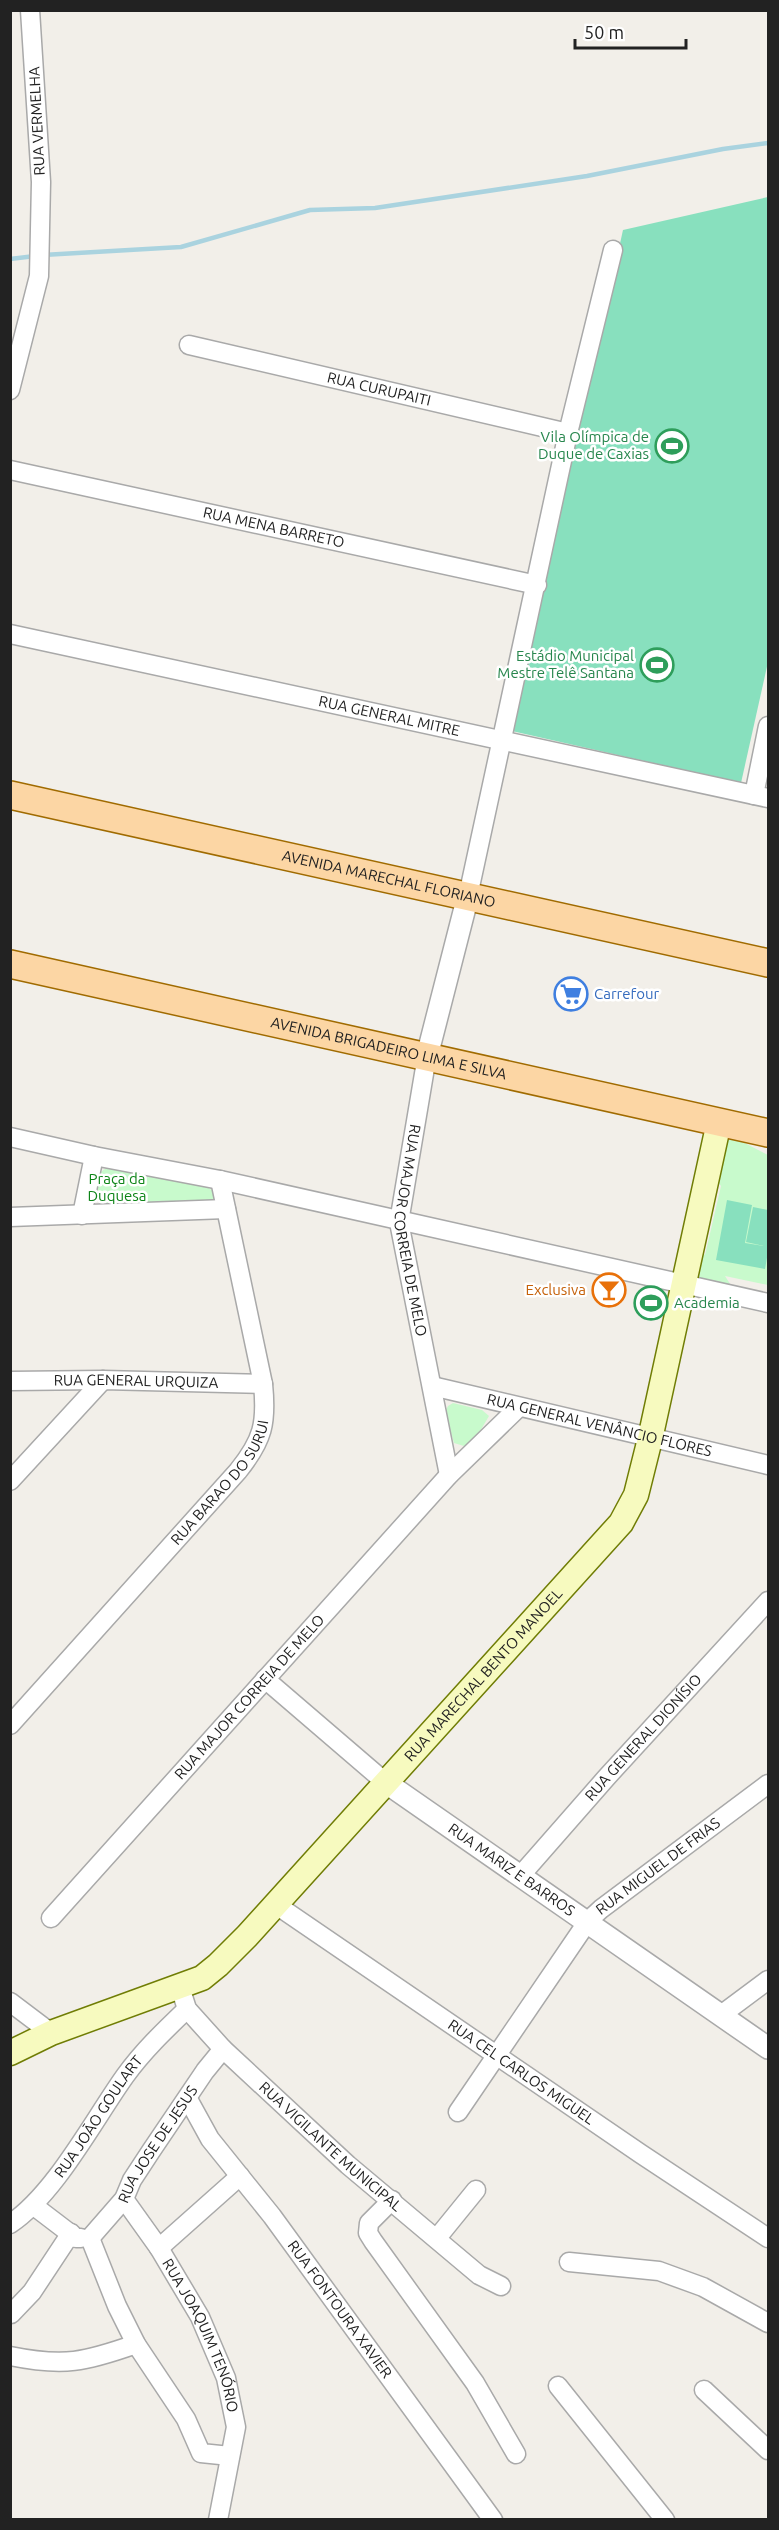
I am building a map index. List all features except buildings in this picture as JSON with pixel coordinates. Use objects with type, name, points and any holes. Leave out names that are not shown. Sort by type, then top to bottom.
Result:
[{"type":"main road","name":"AVENIDA MARECHAL FLORIANO","points":[[10,795],[768,963]]},
{"type":"main road","name":"AVENIDA BRIGADEIRO LIMA E SILVA","points":[[10,964],[768,1133]]},
{"type":"main road","name":"RUA MARECHAL BENTO MANOEL","points":[[10,2053],[51,2033],[183,1998],[218,1965],[275,1904],[621,1523],[636,1495],[651,1439],[719,1122]]},
{"type":"street","name":"RUA VERMELHA","points":[[10,390],[39,276],[41,182],[30,10]]},
{"type":"street","name":"RUA MAJOR CORREIA DE MELO","points":[[449,1476],[399,1222],[427,1056],[468,896],[568,433],[613,250]]},
{"type":"street","name":"RUA CURUPAITI","points":[[189,345],[568,433]]},
{"type":"street","name":"RUA MENA BARRETO","points":[[10,470],[537,585]]},
{"type":"street","name":"RUA GENERAL MITRE","points":[[10,634],[761,796]]},
{"type":"street","points":[[761,796],[768,726]]},
{"type":"street","points":[[10,1137],[220,1180],[768,1303]]},
{"type":"street","points":[[82,1215],[94,1156]]},
{"type":"street","name":"RUA BARAO DO SURUI","points":[[10,1725],[254,1451],[263,1432],[266,1410],[263,1384],[220,1180]]},
{"type":"street","points":[[10,1217],[226,1209]]},
{"type":"street","points":[[10,1481],[103,1380]]},
{"type":"street","name":"RUA GENERAL URQUIZA","points":[[10,1381],[103,1380],[263,1384]]},
{"type":"street","name":"RUA GENERAL VENÂNCIO FLORES","points":[[432,1386],[768,1465]]},
{"type":"street","name":"RUA MAJOR CORREIA DE MELO","points":[[51,1918],[449,1476],[518,1408]]},
{"type":"street","name":"RUA GENERAL DIONÍSIO","points":[[521,1875],[606,1778],[768,1601]]},
{"type":"street","name":"RUA MARIZ E BARROS","points":[[265,1679],[385,1782],[768,2048]]},
{"type":"street","name":"RUA MIGUEL DE FRIAS","points":[[458,2112],[588,1921],[768,1784]]},
{"type":"street","name":"RUA CEL CARLOS MIGUEL","points":[[275,1904],[768,2238]]},
{"type":"street","points":[[721,2015],[768,1980]]},
{"type":"street","name":"RUA VIGILANTE MUNICIPAL","points":[[183,1998],[223,2049],[348,2165],[479,2275],[501,2286]]},
{"type":"street","name":"RUA JOĀO GOULART","points":[[10,2224],[34,2206],[126,2074],[183,1998]]},
{"type":"street","points":[[10,2002],[51,2033]]},
{"type":"street","name":"RUA JOSE DE JESUS","points":[[90,2238],[124,2199],[132,2180],[151,2151],[205,2071],[223,2049]]},
{"type":"street","name":"RUA FONTOURA XAVIER","points":[[188,2099],[210,2139],[240,2176],[492,2520]]},
{"type":"street","points":[[159,2248],[240,2176]]},
{"type":"street","points":[[436,2238],[476,2190]]},
{"type":"street","name":"RUA JOAQUIM TENÓRIO","points":[[124,2199],[159,2248],[200,2317],[226,2378],[236,2427],[218,2520]]},
{"type":"street","points":[[392,2200],[369,2223],[368,2233],[475,2383],[516,2454]]},
{"type":"street","points":[[34,2206],[76,2238],[90,2238],[135,2344],[186,2419],[201,2453],[230,2456]]},
{"type":"street","points":[[11,2314],[32,2292],[71,2233]]},
{"type":"street","points":[[569,2262],[659,2271],[703,2288],[768,2323]]},
{"type":"street","points":[[10,2356],[43,2362],[81,2361],[135,2344]]},
{"type":"street","points":[[558,2386],[665,2520]]},
{"type":"street","points":[[704,2390],[768,2450]]},
{"type":"green space","name":"Vila Olímpica de Duque de Caxias","points":[[768,197],[768,662],[741,783],[512,731],[623,230]]},
{"type":"green space","points":[[722,1140],[739,1140],[768,1155],[768,1285],[725,1276],[734,1290],[698,1282],[692,1269],[697,1246],[705,1255],[721,1186],[712,1174]]},
{"type":"green space","name":"Praça da Duquesa","points":[[111,1167],[207,1187],[213,1191],[215,1201],[109,1207],[99,1198],[96,1185],[99,1174]]},
{"type":"green space","points":[[727,1200],[752,1205],[745,1243],[764,1246],[746,1242],[753,1207],[768,1210],[768,1252],[765,1269],[716,1260]]},
{"type":"green space","points":[[453,1403],[482,1410],[489,1416],[476,1438],[464,1446],[454,1443],[445,1412]]},
{"type":"waterway","points":[[43,255],[181,247],[310,210],[375,208],[587,176],[723,149],[768,143]]},
{"type":"waterway","points":[[10,259],[35,256]]},
{"type":"place","name":"Vila Olímpica de Duque de Caxias","points":[[672,446]]},
{"type":"place","name":"Estádio Municipal Mestre Telê Santana","points":[[657,665]]},
{"type":"place","name":"Carrefour","points":[[571,994]]},
{"type":"place","name":"Exclusiva","points":[[609,1290]]},
{"type":"place","name":"Academia","points":[[651,1303]]}]
